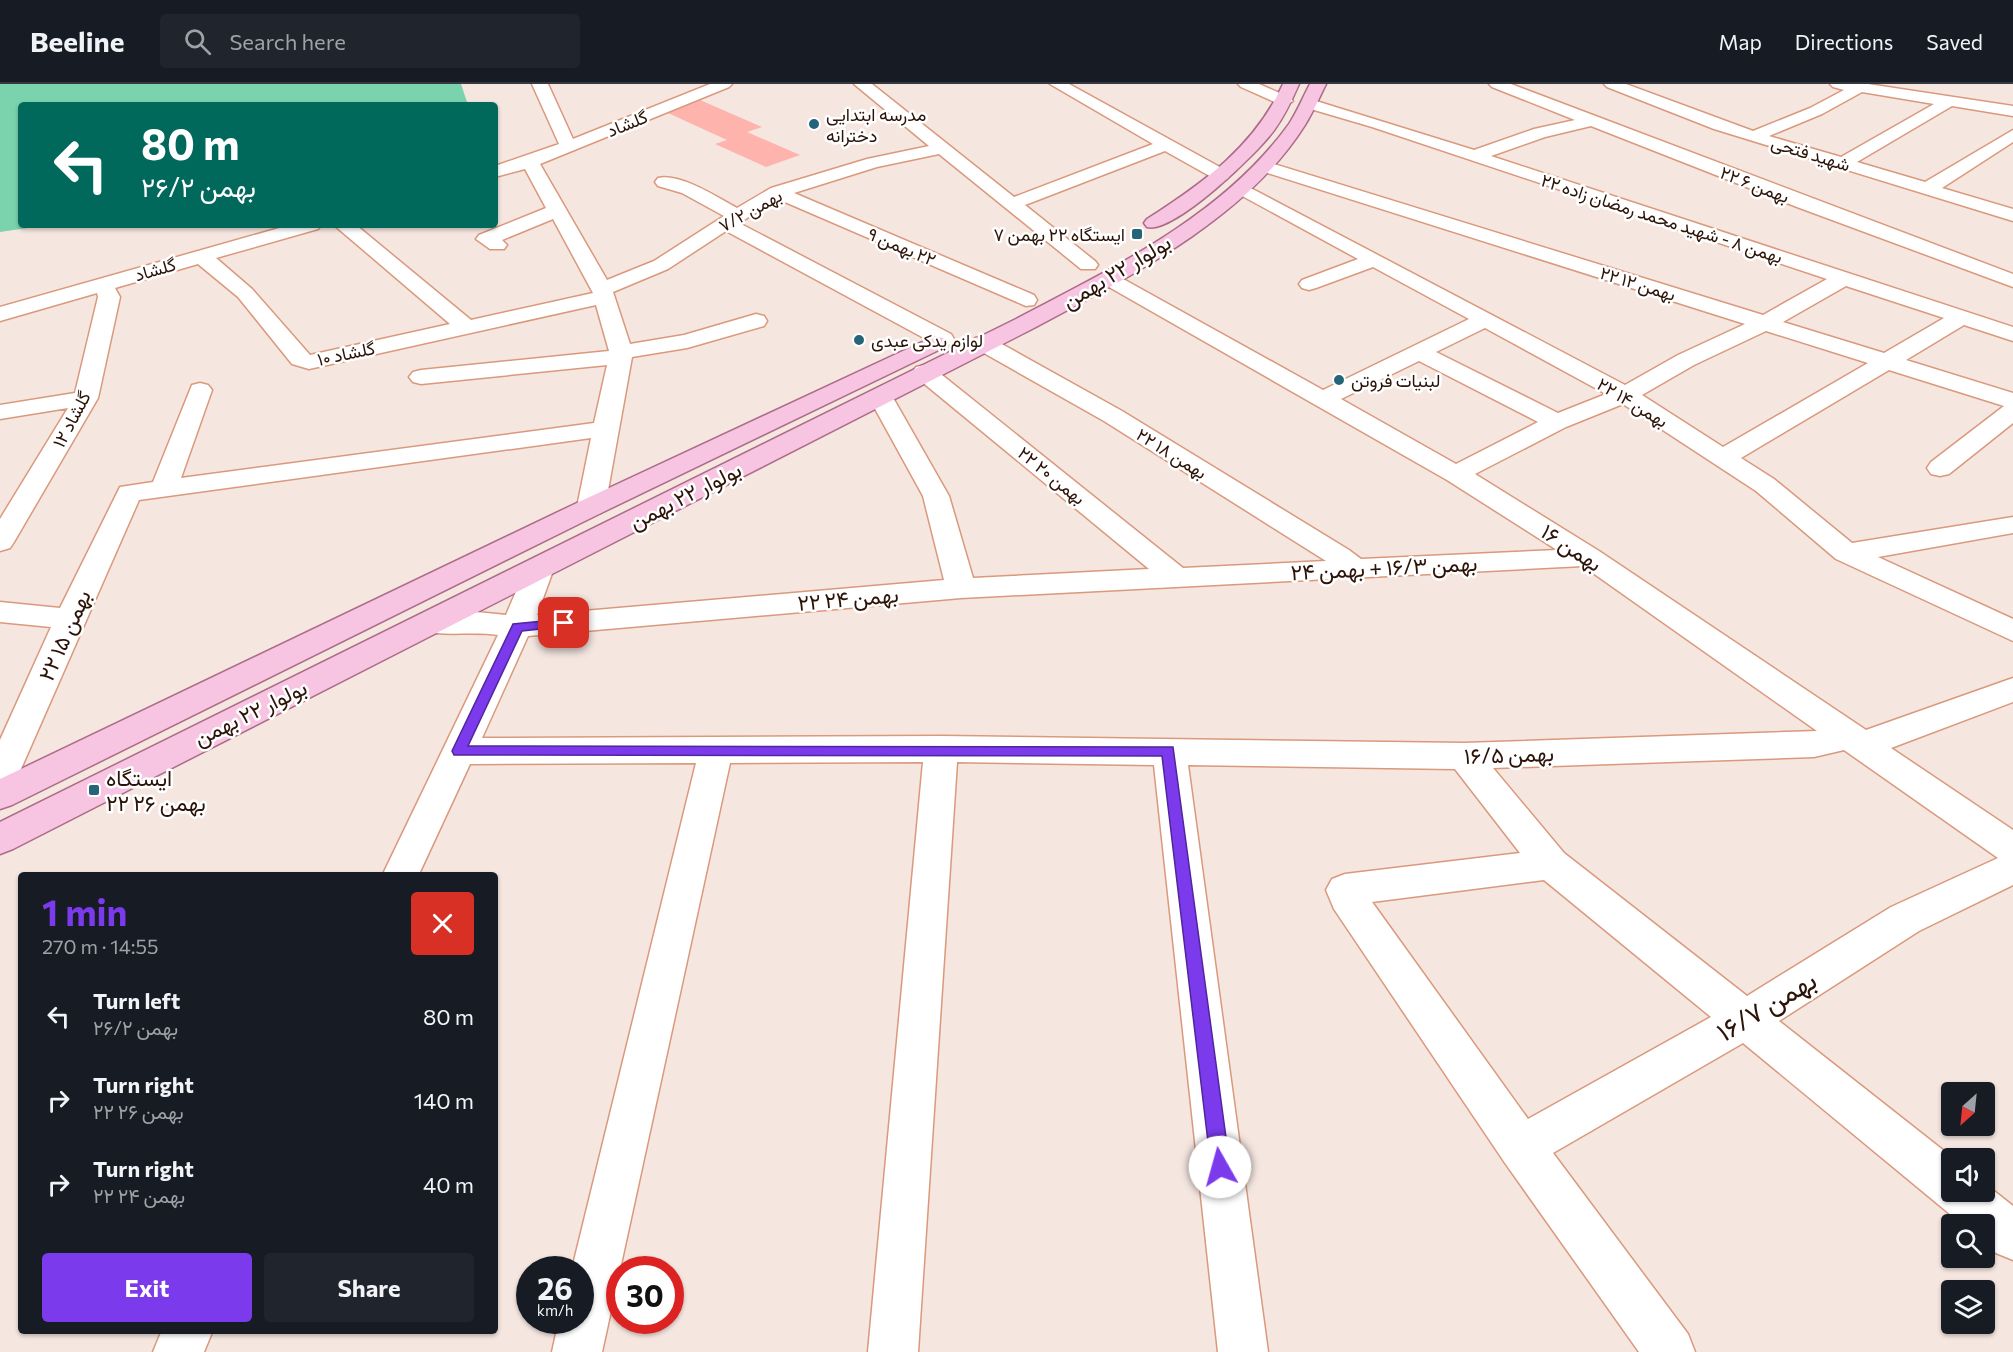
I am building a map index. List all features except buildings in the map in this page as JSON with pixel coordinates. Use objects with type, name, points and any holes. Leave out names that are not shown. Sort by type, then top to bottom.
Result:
[{"type":"main road","name":"بولوار ۲۲ بهمن","points":[[1231,182],[1264,166],[1303,103]]},
{"type":"main road","name":"بولوار ۲۲ بهمن","points":[[0,839],[983,343],[1099,272],[1212,213],[1231,182],[1239,160],[1275,118],[1303,103]]},
{"type":"main road","name":"بولوار ۲۲ بهمن","points":[[0,795],[591,507],[943,339],[1026,300],[1099,272]]},
{"type":"street","points":[[540,84],[568,146]]},
{"type":"street","name":"گلشاد","points":[[498,171],[530,162],[724,84]]},
{"type":"street","name":"بهمن ۱۶","points":[[862,84],[1099,272],[1456,474],[1589,557],[2013,849]]},
{"type":"street","name":"۲۲ بهمن ۱۴","points":[[1058,84],[1168,144],[1231,182],[1625,395],[1765,485],[1846,554],[2013,631]]},
{"type":"street","name":"۲۲ بهمن ۸ - شهید محمد رمضان زاده","points":[[1246,84],[1473,156],[2013,334]]},
{"type":"street","name":"۲۲ بهمن ۶","points":[[1497,84],[2013,280]]},
{"type":"street","name":"شهید فتحی","points":[[1616,84],[1720,126],[2013,215]]},
{"type":"street","points":[[1838,84],[2010,110]]},
{"type":"street","points":[[1902,84],[1919,96]]},
{"type":"street","points":[[1754,136],[1816,111],[1859,88]]},
{"type":"street","points":[[1974,89],[2010,110]]},
{"type":"street","points":[[1843,163],[1950,101]]},
{"type":"street","points":[[1473,156],[1540,133],[1592,121]]},
{"type":"street","points":[[1927,189],[2013,135]]},
{"type":"street","points":[[1012,204],[1168,144]]},
{"type":"street","name":"بهمن ۷/۲","points":[[462,328],[603,293],[661,265],[777,192],[873,163],[943,148]]},
{"type":"street","points":[[530,162],[603,293],[621,355],[591,507]]},
{"type":"street","name":"۲۲ بهمن ۱۲","points":[[1264,166],[2013,401]]},
{"type":"street","points":[[664,182],[688,189],[731,219],[943,339]]},
{"type":"street","name":"٢٢ بهمن ۹","points":[[777,192],[1026,300]]},
{"type":"street","points":[[498,245],[486,239],[557,210]]},
{"type":"street","name":"گلشاد","points":[[0,314],[300,228]]},
{"type":"street","points":[[348,228],[464,325],[462,328]]},
{"type":"street","name":"گلشاد ۱۰","points":[[201,256],[245,293],[300,359],[309,362],[462,328]]},
{"type":"street","points":[[1309,284],[1374,260]]},
{"type":"street","points":[[1456,474],[1557,422],[1625,395],[1686,360],[1765,323],[1845,279]]},
{"type":"street","name":"گلشاد ۱۲","points":[[0,542],[86,398],[109,297],[103,285]]},
{"type":"street","points":[[1723,458],[1962,317]]},
{"type":"street","points":[[1324,398],[1485,320]]},
{"type":"street","points":[[421,377],[621,355],[687,341],[756,321]]},
{"type":"street","name":"۲۲ بهمن ۱۸","points":[[983,343],[1113,416],[1339,556],[1356,570]]},
{"type":"street","points":[[1418,352],[1557,422]]},
{"type":"street","name":"۲۲ بهمن ۲۰","points":[[924,372],[1179,579]]},
{"type":"street","points":[[200,390],[164,487],[605,429]]},
{"type":"street","points":[[880,396],[936,496],[961,588]]},
{"type":"street","points":[[0,412],[86,398]]},
{"type":"street","points":[[1940,468],[2013,411]]},
{"type":"street","name":"۲۲ بهمن ۱۵","points":[[0,778],[129,493],[164,487]]},
{"type":"street","points":[[1846,554],[2013,525]]},
{"type":"street","name":"بهمن ۱۶/۳ + بهمن ۲۴","points":[[1179,579],[1534,558],[1589,557]]},
{"type":"street","points":[[402,872],[517,627],[540,568]]},
{"type":"street","name":"۲۲ بهمن ۲۴","points":[[429,623],[479,622],[517,627],[961,588],[1179,579]]},
{"type":"street","points":[[0,612],[70,619]]},
{"type":"street","name":"بهمن ۱۶/۵","points":[[459,751],[941,749],[1464,756],[1814,744],[1856,740],[2013,690]]},
{"type":"street","points":[[893,1352],[941,749]]},
{"type":"street","points":[[577,1352],[716,750]]},
{"type":"street","points":[[1168,751],[1243,1352]]},
{"type":"street","points":[[1464,756],[1551,864],[1941,1177]]},
{"type":"street","points":[[1551,864],[1345,890],[1347,898],[1521,1148],[1670,1352]]},
{"type":"street","name":"بهمن ۱۶/۷","points":[[1521,1148],[1745,1020],[1905,919],[2013,868]]},
{"type":"street","points":[[1971,1202],[2013,1236]]},
{"type":"street","points":[[178,1352],[186,1334]]},
{"type":"green space","points":[[0,84],[461,84],[467,102],[18,102],[18,228],[27,228],[0,232]]},
{"type":"place","name":"مدرسه ابتدایی دخترانه","points":[[814,124]]},
{"type":"place","name":"ایستگاه ۲۲ بهمن ۷","points":[[1137,234]]},
{"type":"place","name":"لوازم یدکی عبدی","points":[[859,340]]},
{"type":"place","name":"لبنیات فروتن","points":[[1339,380]]},
{"type":"place","name":"ایستگاه ۲۲ بهمن ۲۶","points":[[94,790]]},
{"type":"route","points":[[564,623],[517,627],[459,751],[941,749],[1168,751],[1220,1167]]}]
